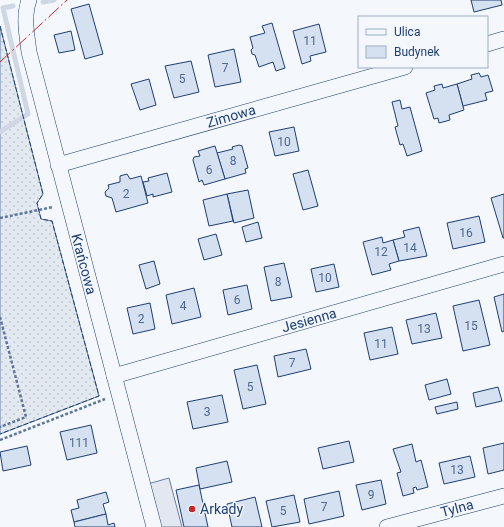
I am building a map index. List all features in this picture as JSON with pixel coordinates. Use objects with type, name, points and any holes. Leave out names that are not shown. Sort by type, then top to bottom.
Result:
[{"type":"street","name":"Krańcowa","points":[[29,0],[26,8],[28,52],[154,527]]},
{"type":"street","points":[[488,44],[504,39]]},
{"type":"street","name":"Zimowa","points":[[58,165],[401,68]]},
{"type":"street","name":"Jesienna","points":[[114,376],[504,264]]},
{"type":"street","name":"Tylna","points":[[387,527],[504,496]]},
{"type":"path","points":[[0,218],[39,210]]},
{"type":"path","points":[[0,317],[26,417],[0,427]]},
{"type":"path","points":[[0,331],[4,330]]},
{"type":"path","points":[[0,440],[119,394]]},
{"type":"shaded area","points":[[0,26],[43,194],[37,203],[41,219],[52,221],[99,396],[0,434]]},
{"type":"shaded area","points":[[169,478],[182,527],[155,527],[144,485]]},
{"type":"building","points":[[471,0],[501,0],[502,5],[474,12]]},
{"type":"building","points":[[89,4],[103,54],[85,59],[71,9]]},
{"type":"building","points":[[272,23],[285,68],[276,71],[273,62],[259,67],[255,55],[252,54],[251,50],[253,48],[250,37],[265,33],[262,26]]},
{"type":"building","points":[[319,24],[326,52],[310,56],[311,61],[302,64],[293,31]]},
{"type":"building","points":[[71,31],[75,50],[59,53],[54,35]]},
{"type":"building","points":[[234,49],[241,82],[215,87],[208,55]]},
{"type":"building","points":[[191,61],[199,92],[174,98],[165,66]]},
{"type":"building","points":[[479,73],[481,77],[488,75],[493,91],[485,93],[487,100],[463,106],[457,84],[472,79],[471,75]]},
{"type":"building","points":[[149,79],[156,105],[140,110],[131,84]]},
{"type":"building","points":[[442,84],[443,88],[457,84],[464,110],[449,115],[450,120],[439,123],[438,118],[434,119],[426,93],[435,90],[434,86]]},
{"type":"building","points":[[400,100],[402,109],[410,107],[422,151],[407,156],[403,144],[400,145],[395,127],[398,126],[392,102]]},
{"type":"building","points":[[294,127],[299,151],[275,156],[269,132]]},
{"type":"building","points":[[239,145],[242,146],[248,168],[245,169],[246,173],[225,179],[217,153],[233,149],[232,147]]},
{"type":"building","points":[[215,146],[225,179],[204,185],[202,180],[199,182],[193,160],[194,157],[200,156],[198,151]]},
{"type":"building","points":[[308,170],[318,206],[303,210],[293,174]]},
{"type":"building","points":[[167,173],[172,192],[153,197],[153,194],[147,196],[143,182],[149,181],[148,178]]},
{"type":"building","points":[[127,174],[130,179],[141,176],[148,203],[116,212],[112,198],[106,196],[105,192],[109,188],[108,185],[120,182],[120,176]]},
{"type":"building","points":[[248,190],[254,218],[234,223],[227,194]]},
{"type":"building","points":[[227,194],[233,221],[209,226],[203,200]]},
{"type":"building","points":[[504,194],[504,238],[503,238],[491,198]]},
{"type":"building","points":[[479,216],[485,242],[453,249],[447,223]]},
{"type":"building","points":[[258,222],[262,238],[246,242],[242,227]]},
{"type":"building","points":[[419,227],[427,256],[399,261],[393,240],[405,237],[403,231]]},
{"type":"building","points":[[216,234],[222,255],[204,260],[198,239]]},
{"type":"building","points":[[382,237],[383,243],[393,240],[399,261],[389,264],[391,270],[372,275],[363,242]]},
{"type":"building","points":[[154,261],[160,284],[146,289],[139,265]]},
{"type":"building","points":[[284,263],[292,297],[271,301],[264,267]]},
{"type":"building","points":[[334,264],[339,287],[316,292],[311,269]]},
{"type":"building","points":[[247,285],[252,309],[228,315],[223,290]]},
{"type":"building","points":[[194,288],[201,317],[172,324],[166,295]]},
{"type":"building","points":[[504,294],[504,331],[502,332],[494,297]]},
{"type":"building","points":[[479,300],[490,345],[463,351],[453,306]]},
{"type":"building","points":[[150,303],[155,329],[133,334],[127,308]]},
{"type":"building","points":[[436,313],[442,338],[412,344],[406,320]]},
{"type":"building","points":[[392,327],[398,354],[370,360],[364,333]]},
{"type":"building","points":[[306,349],[311,369],[278,377],[274,356]]},
{"type":"building","points":[[257,365],[266,404],[243,409],[234,370]]},
{"type":"building","points":[[447,379],[451,394],[429,400],[425,385]]},
{"type":"building","points":[[498,387],[502,401],[476,407],[473,393]]},
{"type":"building","points":[[222,395],[228,422],[193,429],[187,402]]},
{"type":"building","points":[[457,402],[458,409],[437,414],[435,407]]},
{"type":"building","points":[[91,425],[97,453],[67,460],[60,432]]},
{"type":"building","points":[[349,441],[354,462],[323,469],[318,448]]},
{"type":"building","points":[[504,443],[504,470],[488,474],[483,448]]},
{"type":"building","points":[[412,444],[416,462],[421,460],[428,487],[417,490],[416,487],[413,488],[414,493],[403,496],[397,473],[401,472],[393,449]]},
{"type":"building","points":[[27,446],[31,465],[3,471],[0,452]]},
{"type":"building","points":[[470,456],[475,477],[444,484],[439,463]]},
{"type":"building","points":[[227,461],[232,482],[200,489],[196,468]]},
{"type":"building","points":[[381,480],[386,504],[362,510],[356,485]]},
{"type":"building","name":"Arkady","points":[[199,485],[208,527],[184,527],[176,490]]},
{"type":"building","points":[[339,491],[344,516],[309,524],[304,499]]},
{"type":"building","points":[[106,492],[109,502],[103,504],[106,514],[74,522],[71,510],[79,508],[77,500]]},
{"type":"building","points":[[294,495],[300,522],[272,527],[266,501]]},
{"type":"building","points":[[255,497],[262,527],[232,527],[227,504]]},
{"type":"building","points":[[106,514],[108,525],[114,523],[115,527],[75,527],[74,522]]},
{"type":"waterway","points":[[43,2],[54,0]]},
{"type":"waterway","points":[[0,132],[28,114],[3,8],[13,6]]},
{"type":"fence","points":[[0,26],[43,194],[37,203],[41,219],[52,221],[99,396],[0,434]]},
{"type":"power","points":[[0,62],[67,0]]},
{"type":"place","name":"Arkady","points":[[192,509]]}]
